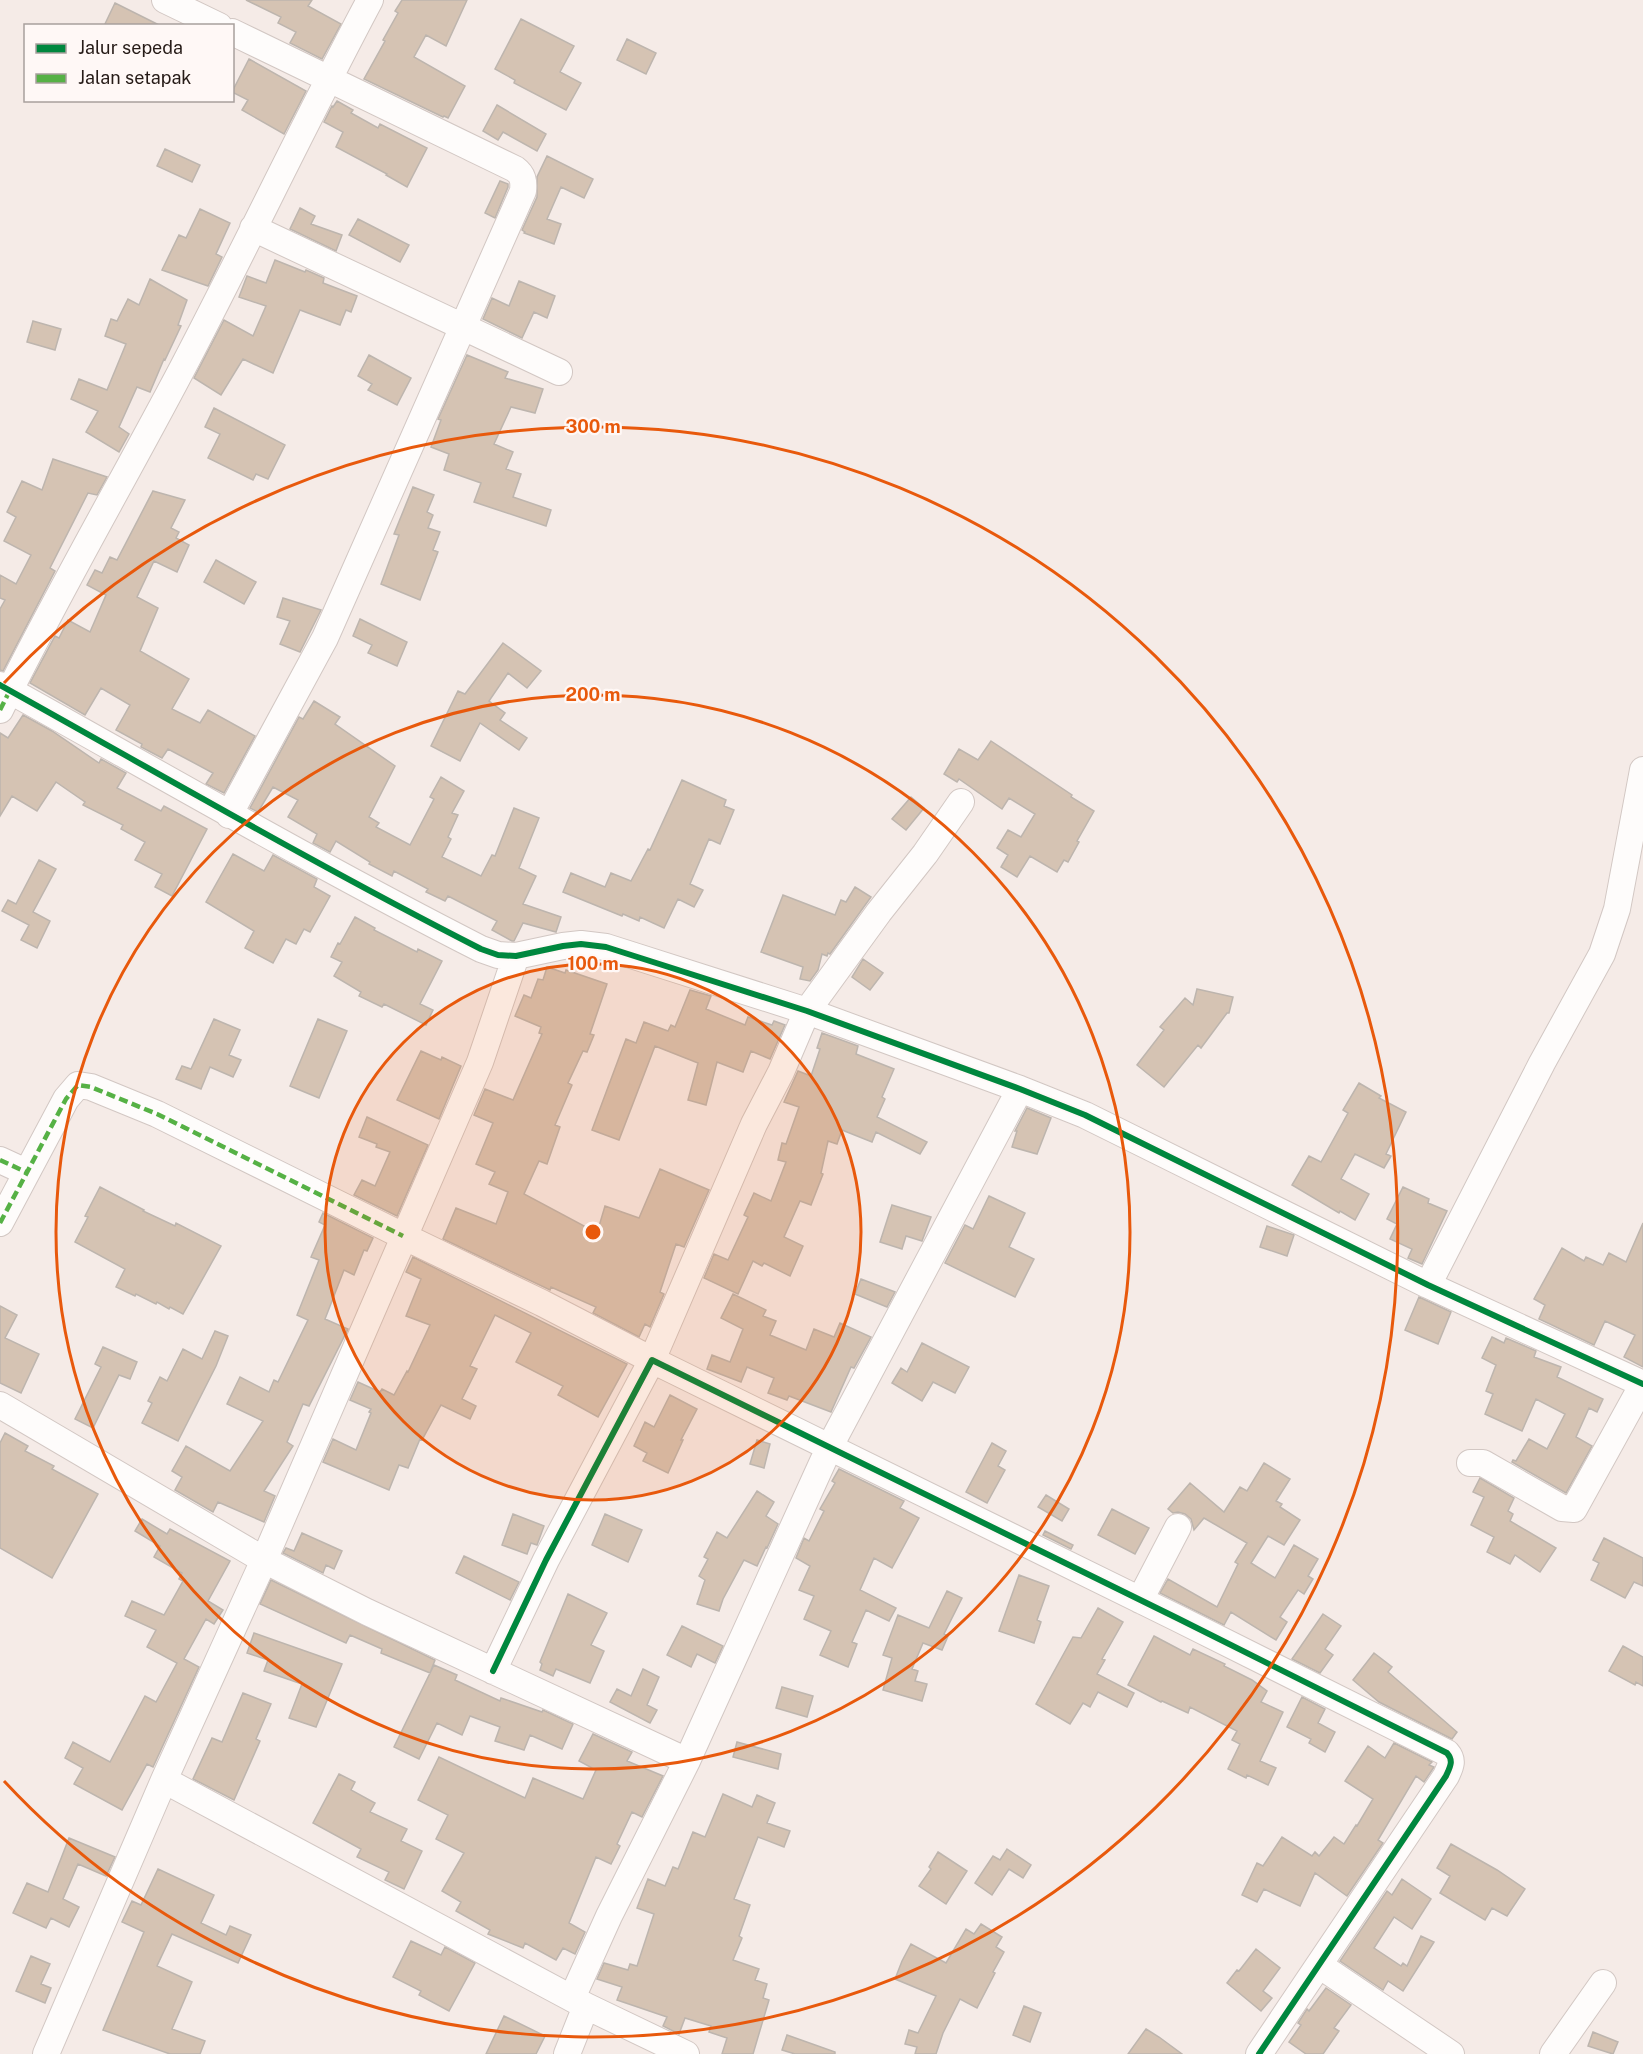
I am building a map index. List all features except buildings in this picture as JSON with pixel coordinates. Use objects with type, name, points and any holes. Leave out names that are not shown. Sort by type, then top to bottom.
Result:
[{"type":"street","points":[[165,0],[215,24]]},
{"type":"street","points":[[370,0],[182,369],[3,695],[480,949],[498,955],[516,956],[581,944],[606,947],[807,1011],[1020,1089],[1085,1115],[1428,1285],[1643,1384],[1574,1509],[1562,1508],[1483,1463],[1470,1463]]},
{"type":"street","points":[[229,815],[325,638],[523,191],[524,184],[521,174],[515,168],[234,33]]},
{"type":"street","points":[[253,228],[559,372]]},
{"type":"street","points":[[1428,1285],[1542,1063],[1602,954],[1617,909],[1643,770]]},
{"type":"street","points":[[493,1671],[546,1560],[652,1360],[754,1124],[781,1072],[807,1011],[962,802]]},
{"type":"street","points":[[46,2054],[480,1062],[516,956]]},
{"type":"street","points":[[0,1223],[66,1099],[78,1085],[91,1087],[157,1114],[543,1303],[652,1360],[1437,1748],[1451,1758],[1446,1776],[1259,2054]]},
{"type":"street","points":[[567,2054],[579,2002],[609,1916],[687,1761],[830,1448],[1020,1089]]},
{"type":"street","points":[[0,1160],[26,1172]]},
{"type":"street","points":[[0,1405],[264,1560],[367,1612],[687,1761]]},
{"type":"street","points":[[1140,1600],[1178,1527]]},
{"type":"street","points":[[164,1780],[579,2002],[687,2054]]},
{"type":"street","points":[[1319,1965],[1450,2054]]},
{"type":"street","points":[[1553,2054],[1604,1983]]},
{"type":"marked path","points":[[0,710],[10,690]]},
{"type":"marked path","points":[[0,1223],[66,1099],[78,1085],[91,1087],[157,1114],[403,1236]]},
{"type":"marked path","points":[[0,1160],[26,1172]]},
{"type":"cycle path","points":[[0,685],[299,852],[481,949],[498,955],[516,956],[581,944],[606,947],[807,1011],[1020,1089],[1085,1115],[1428,1285],[1643,1384]]},
{"type":"cycle path","points":[[493,1671],[546,1560],[652,1360],[1447,1753],[1451,1761],[1446,1776],[1259,2054]]}]
